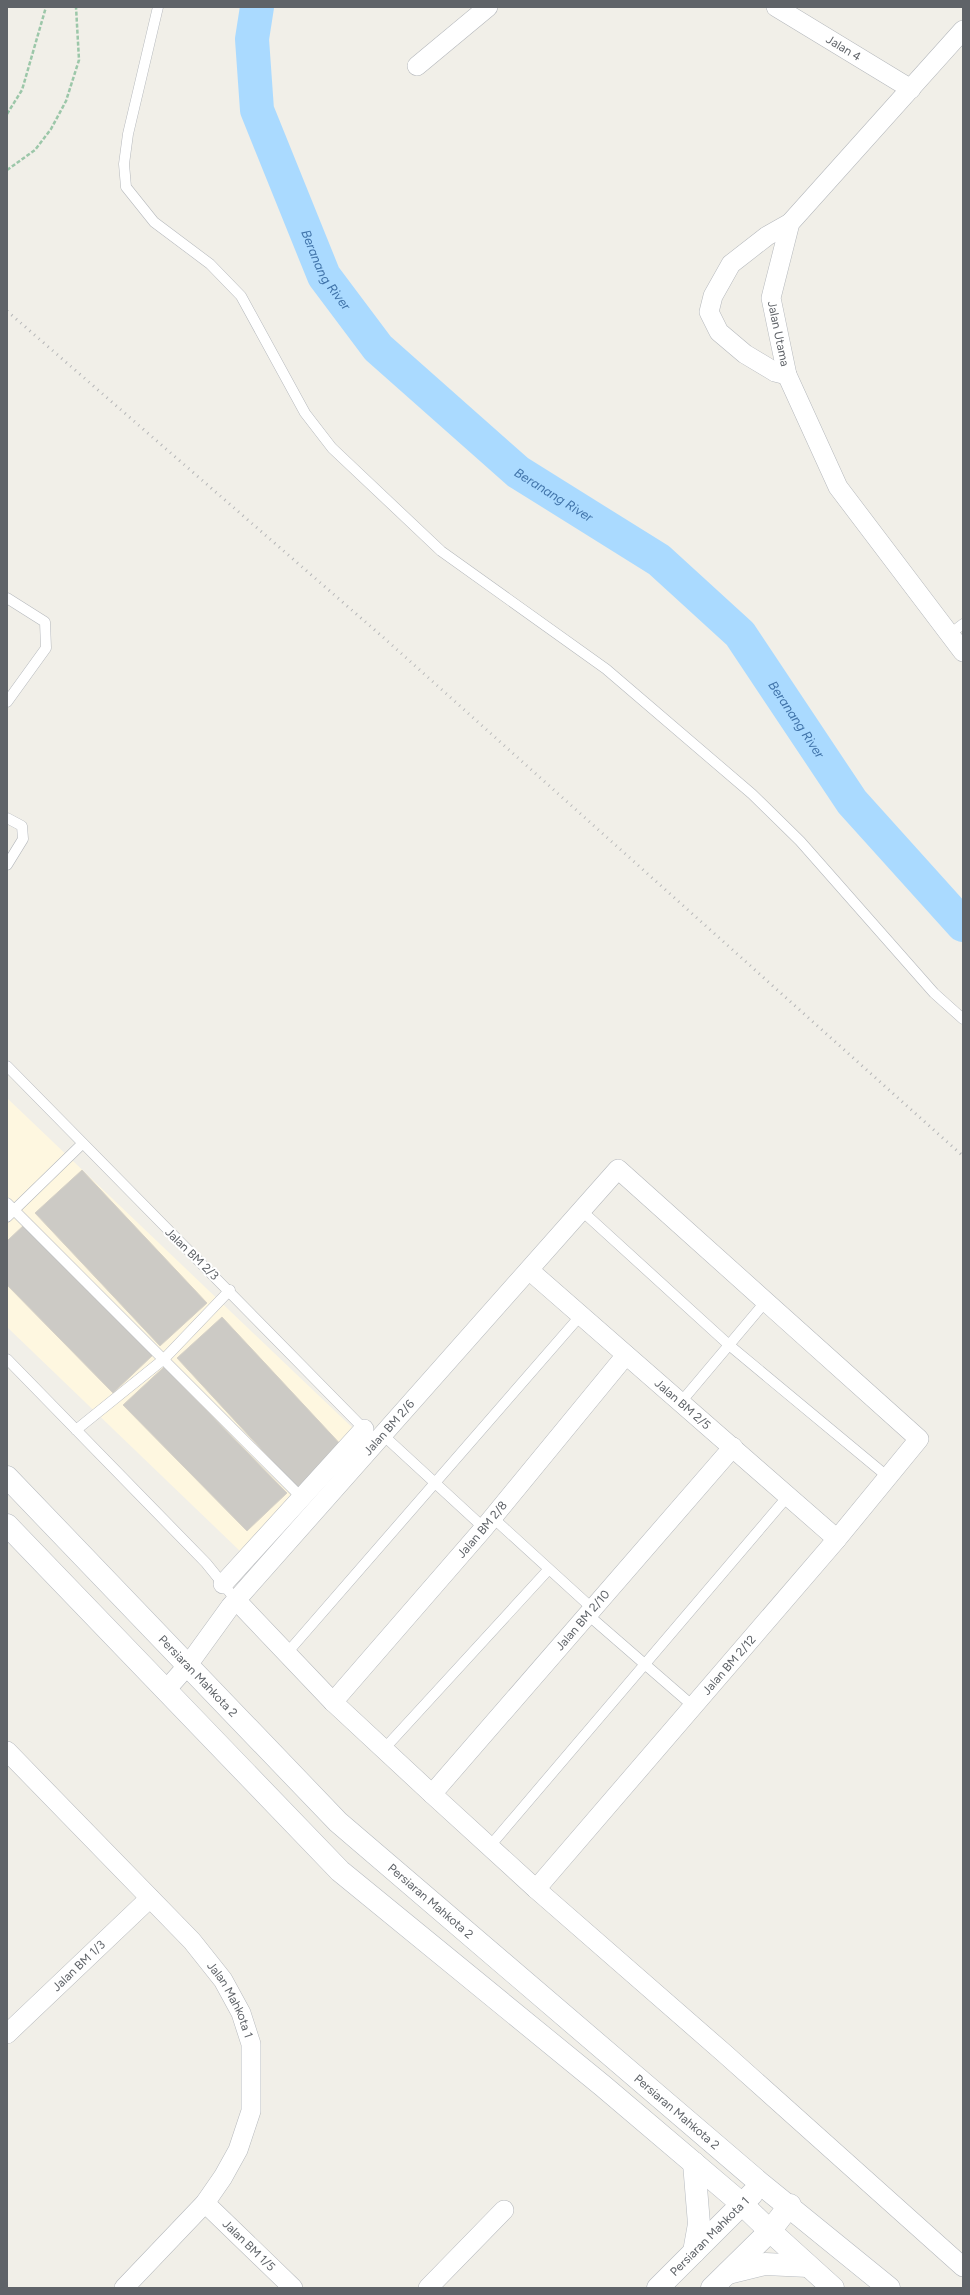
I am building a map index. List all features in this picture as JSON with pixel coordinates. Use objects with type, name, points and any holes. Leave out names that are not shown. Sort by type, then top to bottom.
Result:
[{"type":"main road","name":"Persiaran Mahkota 2","points":[[7,1477],[338,1822],[761,2184],[790,2205],[889,2288]]},
{"type":"main road","points":[[7,1524],[165,1691],[340,1871],[694,2163],[742,2204],[833,2288]]},
{"type":"main road","points":[[694,2163],[699,2224],[694,2252]]},
{"type":"main road","name":"Persiaran Mahkota 1","points":[[658,2288],[761,2184]]},
{"type":"main road","points":[[712,2288],[770,2231],[790,2205]]},
{"type":"main road","points":[[728,2273],[765,2264],[808,2266]]},
{"type":"street","points":[[417,66],[488,7]]},
{"type":"street","name":"Jalan 4","points":[[776,7],[910,89]]},
{"type":"street","name":"Jalan Utama","points":[[963,30],[790,223],[771,298],[787,375],[838,487],[956,629],[963,652]]},
{"type":"street","points":[[787,375],[775,372],[745,354],[719,332],[709,312],[713,296],[731,264],[767,236],[790,223]]},
{"type":"street","name":"Jalan BM 2/6","points":[[165,1691],[188,1665],[236,1600],[618,1169],[766,1301]]},
{"type":"street","name":"Jalan BM 2/5","points":[[529,1270],[837,1539]]},
{"type":"street","name":"Jalan BM 2/12","points":[[536,1888],[837,1539],[919,1439],[766,1301]]},
{"type":"street","name":"Jalan BM 2/8","points":[[333,1702],[488,1522],[626,1355]]},
{"type":"street","points":[[223,1584],[364,1429]]},
{"type":"street","name":"Jalan BM 2/10","points":[[432,1794],[733,1448]]},
{"type":"street","points":[[236,1600],[333,1702],[432,1794],[963,2267]]},
{"type":"street","name":"Jalan Mahkota 1","points":[[7,1751],[192,1941],[223,1980],[241,2013],[251,2044],[251,2111],[238,2150],[223,2177],[205,2203],[124,2288]]},
{"type":"street","name":"Jalan BM 1/3","points":[[7,2034],[150,1898]]},
{"type":"street","name":"Jalan BM 1/5","points":[[205,2203],[293,2288]]},
{"type":"street","points":[[428,2288],[504,2210]]},
{"type":"lane","points":[[158,7],[128,134],[124,164],[126,187],[154,222],[210,264],[241,296],[305,412],[332,448],[441,551],[606,668],[752,794],[800,841],[934,993],[963,1019]]},
{"type":"lane","points":[[7,598],[45,622],[46,648],[7,702]]},
{"type":"lane","points":[[7,818],[22,826],[23,839],[7,865]]},
{"type":"lane","name":"Jalan BM 2/3","points":[[7,1066],[82,1144],[230,1290],[364,1429],[380,1438],[435,1483],[549,1569],[590,1612],[645,1665],[693,1706]]},
{"type":"lane","points":[[7,1217],[11,1206],[82,1144]]},
{"type":"lane","points":[[11,1206],[301,1497]]},
{"type":"lane","points":[[582,1211],[729,1345],[888,1477]]},
{"type":"lane","points":[[76,1430],[164,1359],[230,1290]]},
{"type":"lane","points":[[681,1402],[766,1301]]},
{"type":"lane","points":[[287,1653],[581,1315]]},
{"type":"lane","points":[[7,1359],[206,1563],[236,1600]]},
{"type":"lane","points":[[490,1846],[788,1496]]},
{"type":"lane","points":[[384,1749],[549,1569]]},
{"type":"path","points":[[7,114],[22,90],[46,7]]},
{"type":"path","points":[[7,170],[35,150],[51,129],[66,101],[79,60],[76,7]]},
{"type":"shaded area","points":[[7,1098],[358,1433],[242,1553],[7,1327]]},
{"type":"building","points":[[82,1170],[207,1303],[160,1346],[35,1213]]},
{"type":"building","points":[[25,1224],[153,1355],[113,1393],[7,1285],[7,1241]]},
{"type":"building","points":[[222,1317],[344,1448],[299,1490],[177,1358]]},
{"type":"building","points":[[164,1367],[287,1493],[247,1531],[123,1405]]},
{"type":"waterway","name":"Beranang River","points":[[257,7],[252,39],[257,110],[324,276],[378,348],[518,472],[659,560],[740,634],[852,802],[963,925]]},
{"type":"railway","points":[[7,311],[384,638],[963,1156]]}]
